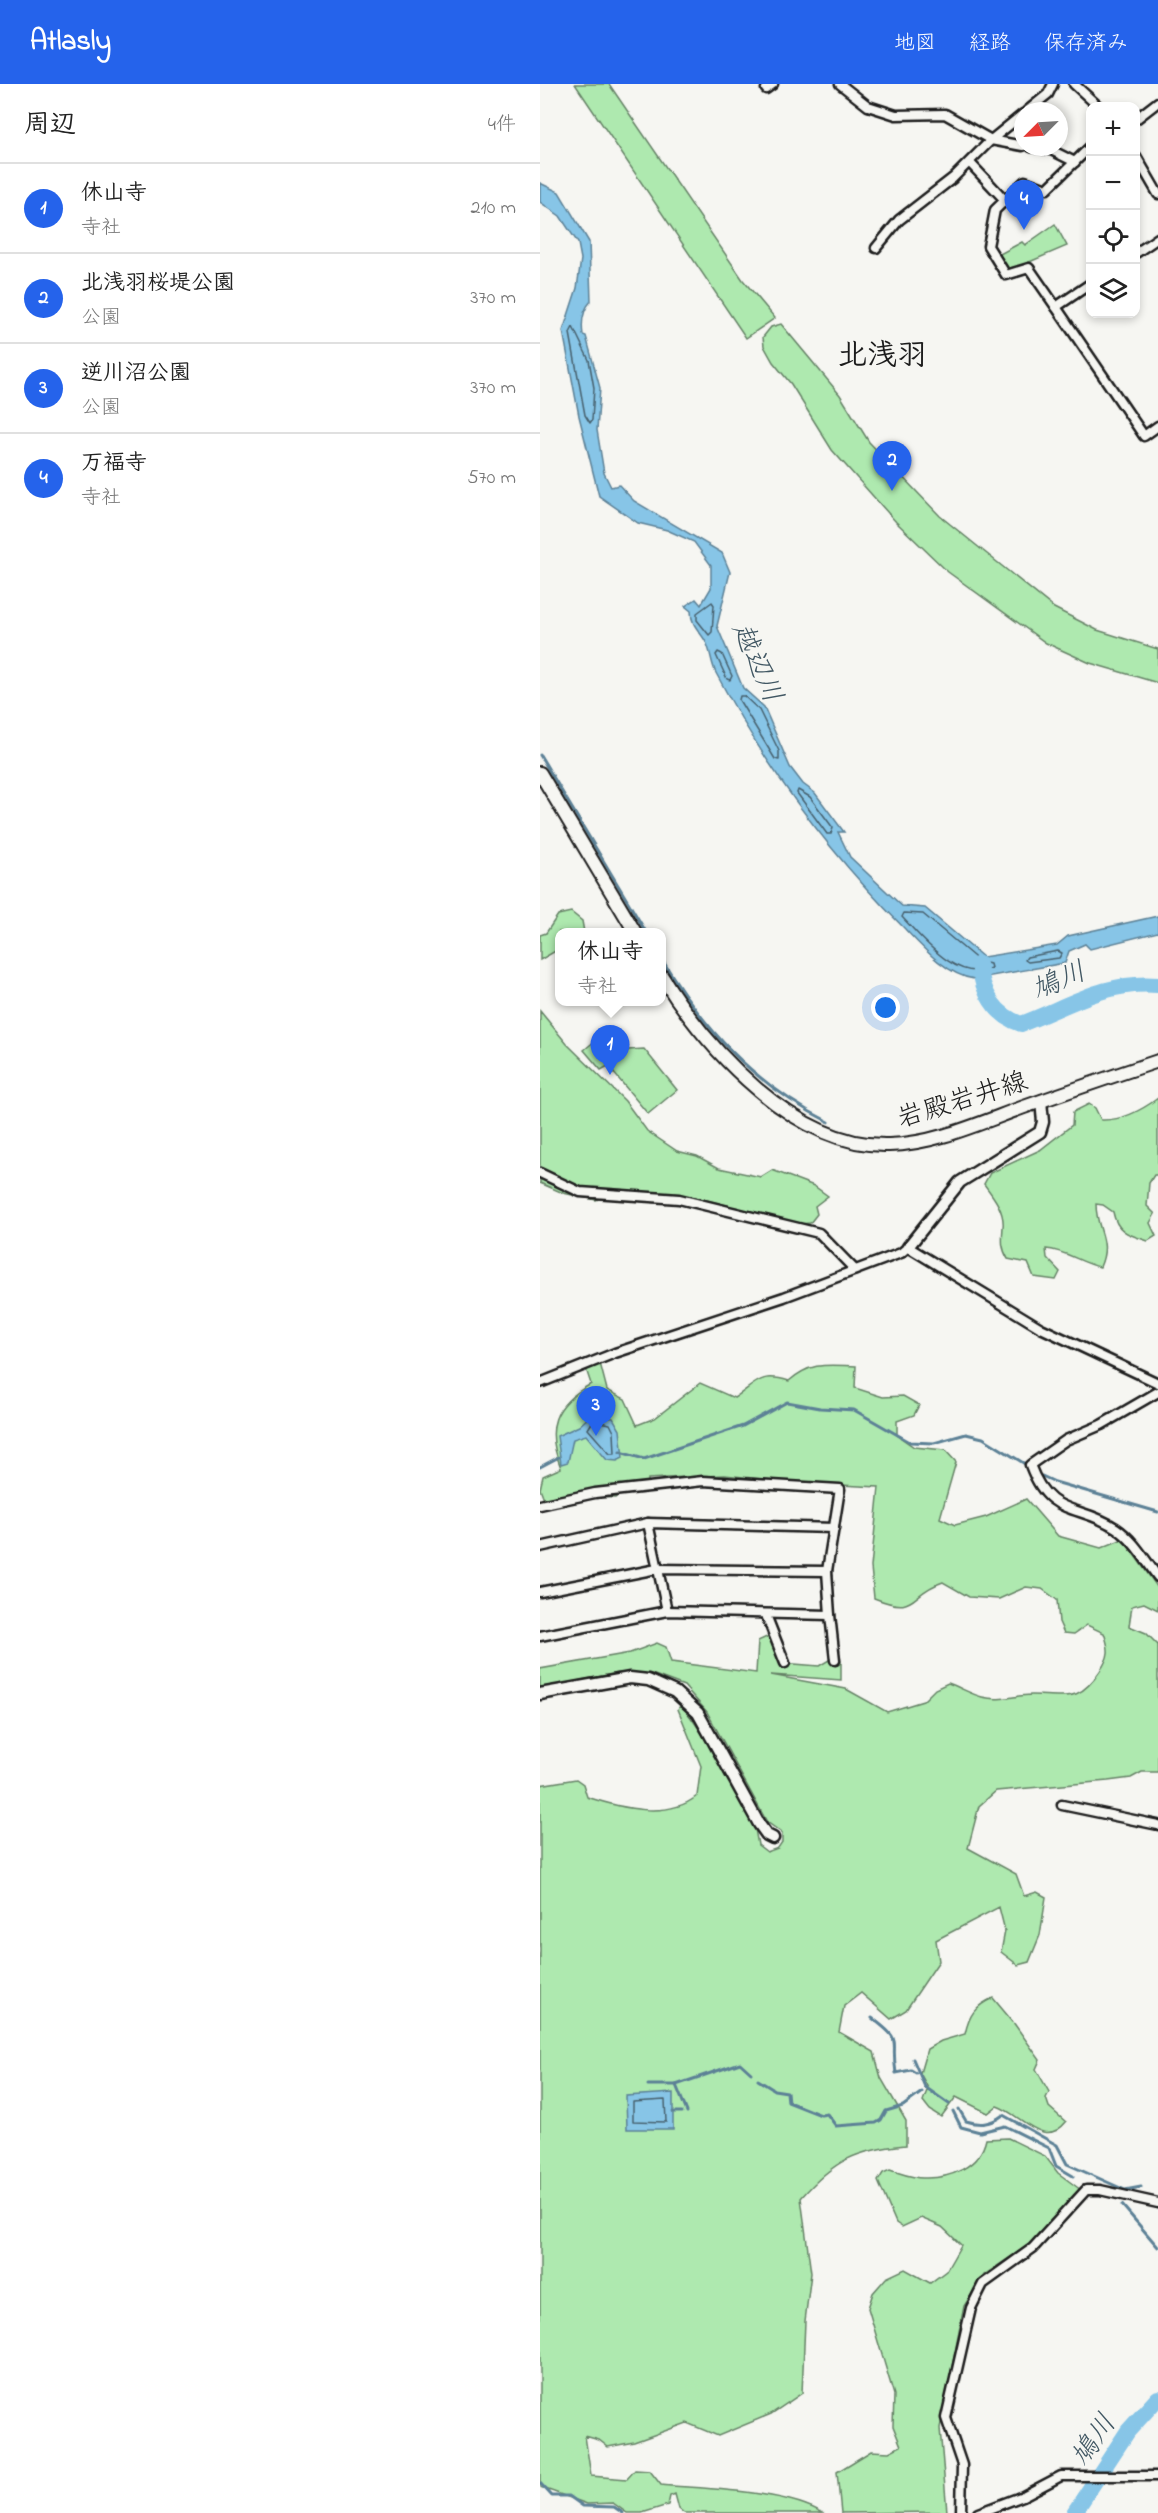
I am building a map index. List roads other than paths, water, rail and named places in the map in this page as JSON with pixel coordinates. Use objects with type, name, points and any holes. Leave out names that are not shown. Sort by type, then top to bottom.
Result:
[{"type":"main road","points":[[540,773],[632,928]]},
{"type":"main road","name":"岩殿岩井線","points":[[666,983],[686,1014],[723,1057],[795,1117],[832,1137],[889,1146],[915,1142],[957,1131],[1158,1061]]},
{"type":"street","points":[[840,84],[868,106],[896,115],[945,114],[991,140],[1014,144]]},
{"type":"street","points":[[1038,102],[1048,94],[1053,84]]},
{"type":"street","points":[[1074,84],[1094,102]]},
{"type":"street","points":[[1140,116],[1158,102]]},
{"type":"street","points":[[876,248],[899,220],[970,163],[991,140],[1014,121]]},
{"type":"street","points":[[1086,151],[1047,189],[1025,181],[1004,199],[995,210],[987,246],[1006,275],[1029,268],[1144,436],[1158,426]]},
{"type":"street","points":[[1063,156],[1075,162]]},
{"type":"street","points":[[970,163],[1004,199]]},
{"type":"street","points":[[1140,163],[1158,194]]},
{"type":"street","points":[[1140,250],[1158,238]]},
{"type":"street","points":[[1056,307],[1086,287]]},
{"type":"street","points":[[540,1383],[615,1353],[784,1297],[901,1252],[908,1247],[960,1182],[1040,1132],[1043,1122],[1041,1101]]},
{"type":"street","points":[[540,1173],[580,1192],[679,1199],[819,1233],[855,1270]]},
{"type":"street","points":[[908,1247],[1041,1329],[1158,1383]]},
{"type":"street","points":[[1158,1392],[1101,1425],[1065,1440],[1030,1465],[1036,1481],[1053,1502],[1118,1529],[1128,1538],[1158,1577]]},
{"type":"street","points":[[540,1505],[595,1493],[703,1481],[840,1489],[827,1571],[835,1660]]},
{"type":"street","points":[[540,1547],[648,1523],[834,1528]]},
{"type":"street","points":[[648,1523],[667,1611]]},
{"type":"street","points":[[540,1592],[657,1569],[827,1571]]},
{"type":"street","points":[[540,1636],[667,1611],[830,1615]]},
{"type":"street","points":[[766,1615],[785,1663]]},
{"type":"street","points":[[540,1694],[630,1678],[648,1680],[675,1692],[698,1713],[759,1824],[766,1835],[772,1838]]},
{"type":"street","points":[[1062,1805],[1158,1826]]},
{"type":"street","points":[[961,2513],[962,2465],[946,2418],[960,2367],[966,2323],[979,2290],[1006,2266],[1033,2248],[1086,2190],[1100,2190],[1158,2203]]},
{"type":"street","points":[[978,2513],[1023,2496],[1061,2476],[1131,2478],[1158,2476]]},
{"type":"water","points":[[540,183],[559,192],[589,242],[591,301],[584,313],[582,330],[583,335],[586,336],[600,388],[597,430],[604,473],[611,487],[619,485],[634,501],[722,553],[730,572],[717,626],[743,688],[764,707],[790,767],[803,784],[815,793],[844,832],[838,832],[850,857],[902,906],[925,908],[983,957],[1057,945],[1068,936],[1158,916],[1158,932],[1090,949],[1085,944],[1069,951],[1065,963],[974,979],[954,972],[936,960],[877,900],[825,840],[778,776],[735,708],[716,673],[708,646],[694,624],[691,611],[685,606],[696,599],[701,605],[711,588],[711,565],[694,542],[667,530],[638,523],[599,496],[579,416],[563,331],[577,288],[581,259],[578,243],[560,216],[540,202]]},
{"type":"water","points":[[591,1415],[613,1418],[620,1430],[623,1458],[617,1461],[607,1460],[586,1435],[573,1439],[568,1462],[561,1464],[557,1436],[579,1426]]},
{"type":"water","points":[[673,2093],[673,2129],[627,2129],[626,2096]]},
{"type":"waterway","points":[[540,755],[644,928]]},
{"type":"waterway","name":"鳩川","points":[[979,964],[983,984],[991,1001],[1003,1015],[1021,1024],[1104,991],[1139,985],[1158,985]]},
{"type":"waterway","points":[[666,966],[695,1008],[733,1052],[777,1090],[829,1122]]},
{"type":"waterway","points":[[620,1452],[644,1459],[743,1426],[787,1402],[820,1408],[854,1410],[910,1442],[934,1443],[966,1434],[983,1438],[1025,1464]]},
{"type":"waterway","points":[[540,1467],[559,1457]]},
{"type":"waterway","points":[[1042,1476],[1055,1482],[1158,1512]]},
{"type":"waterway","points":[[872,2018],[893,2037],[896,2073],[911,2070],[916,2073]]},
{"type":"waterway","points":[[913,2059],[925,2087],[949,2104]]},
{"type":"waterway","points":[[648,2085],[676,2085],[740,2063],[751,2073]]},
{"type":"waterway","points":[[758,2080],[774,2090],[787,2092],[788,2102],[821,2115],[827,2114],[836,2126],[876,2123],[881,2120],[886,2111],[903,2106],[922,2092]]},
{"type":"waterway","points":[[676,2085],[687,2112]]},
{"type":"waterway","points":[[959,2109],[966,2121],[975,2123],[989,2122],[1003,2115],[1057,2145],[1067,2164],[1125,2190],[1141,2187]]},
{"type":"waterway","points":[[953,2111],[961,2127],[980,2132],[1005,2126],[1049,2148],[1056,2166],[1073,2176]]},
{"type":"waterway","points":[[673,2112],[682,2112]]},
{"type":"waterway","points":[[1122,2205],[1158,2247]]},
{"type":"waterway","name":"鳩川","points":[[1074,2513],[1128,2431],[1158,2398]]},
{"type":"waterway","points":[[540,2483],[552,2496],[569,2496],[583,2506],[614,2507],[623,2513]]},
{"type":"place","name":"万福寺","points":[[1024,230]]},
{"type":"place","name":"北浅羽桜堤公園","points":[[892,491]]},
{"type":"place","name":"休山寺","points":[[610,1075]]},
{"type":"place","name":"逆川沼公園","points":[[596,1436]]},
{"type":"district","name":"北浅羽","points":[[882,354]]},
{"type":"water label","name":"越辺川","points":[[759,662]]}]
